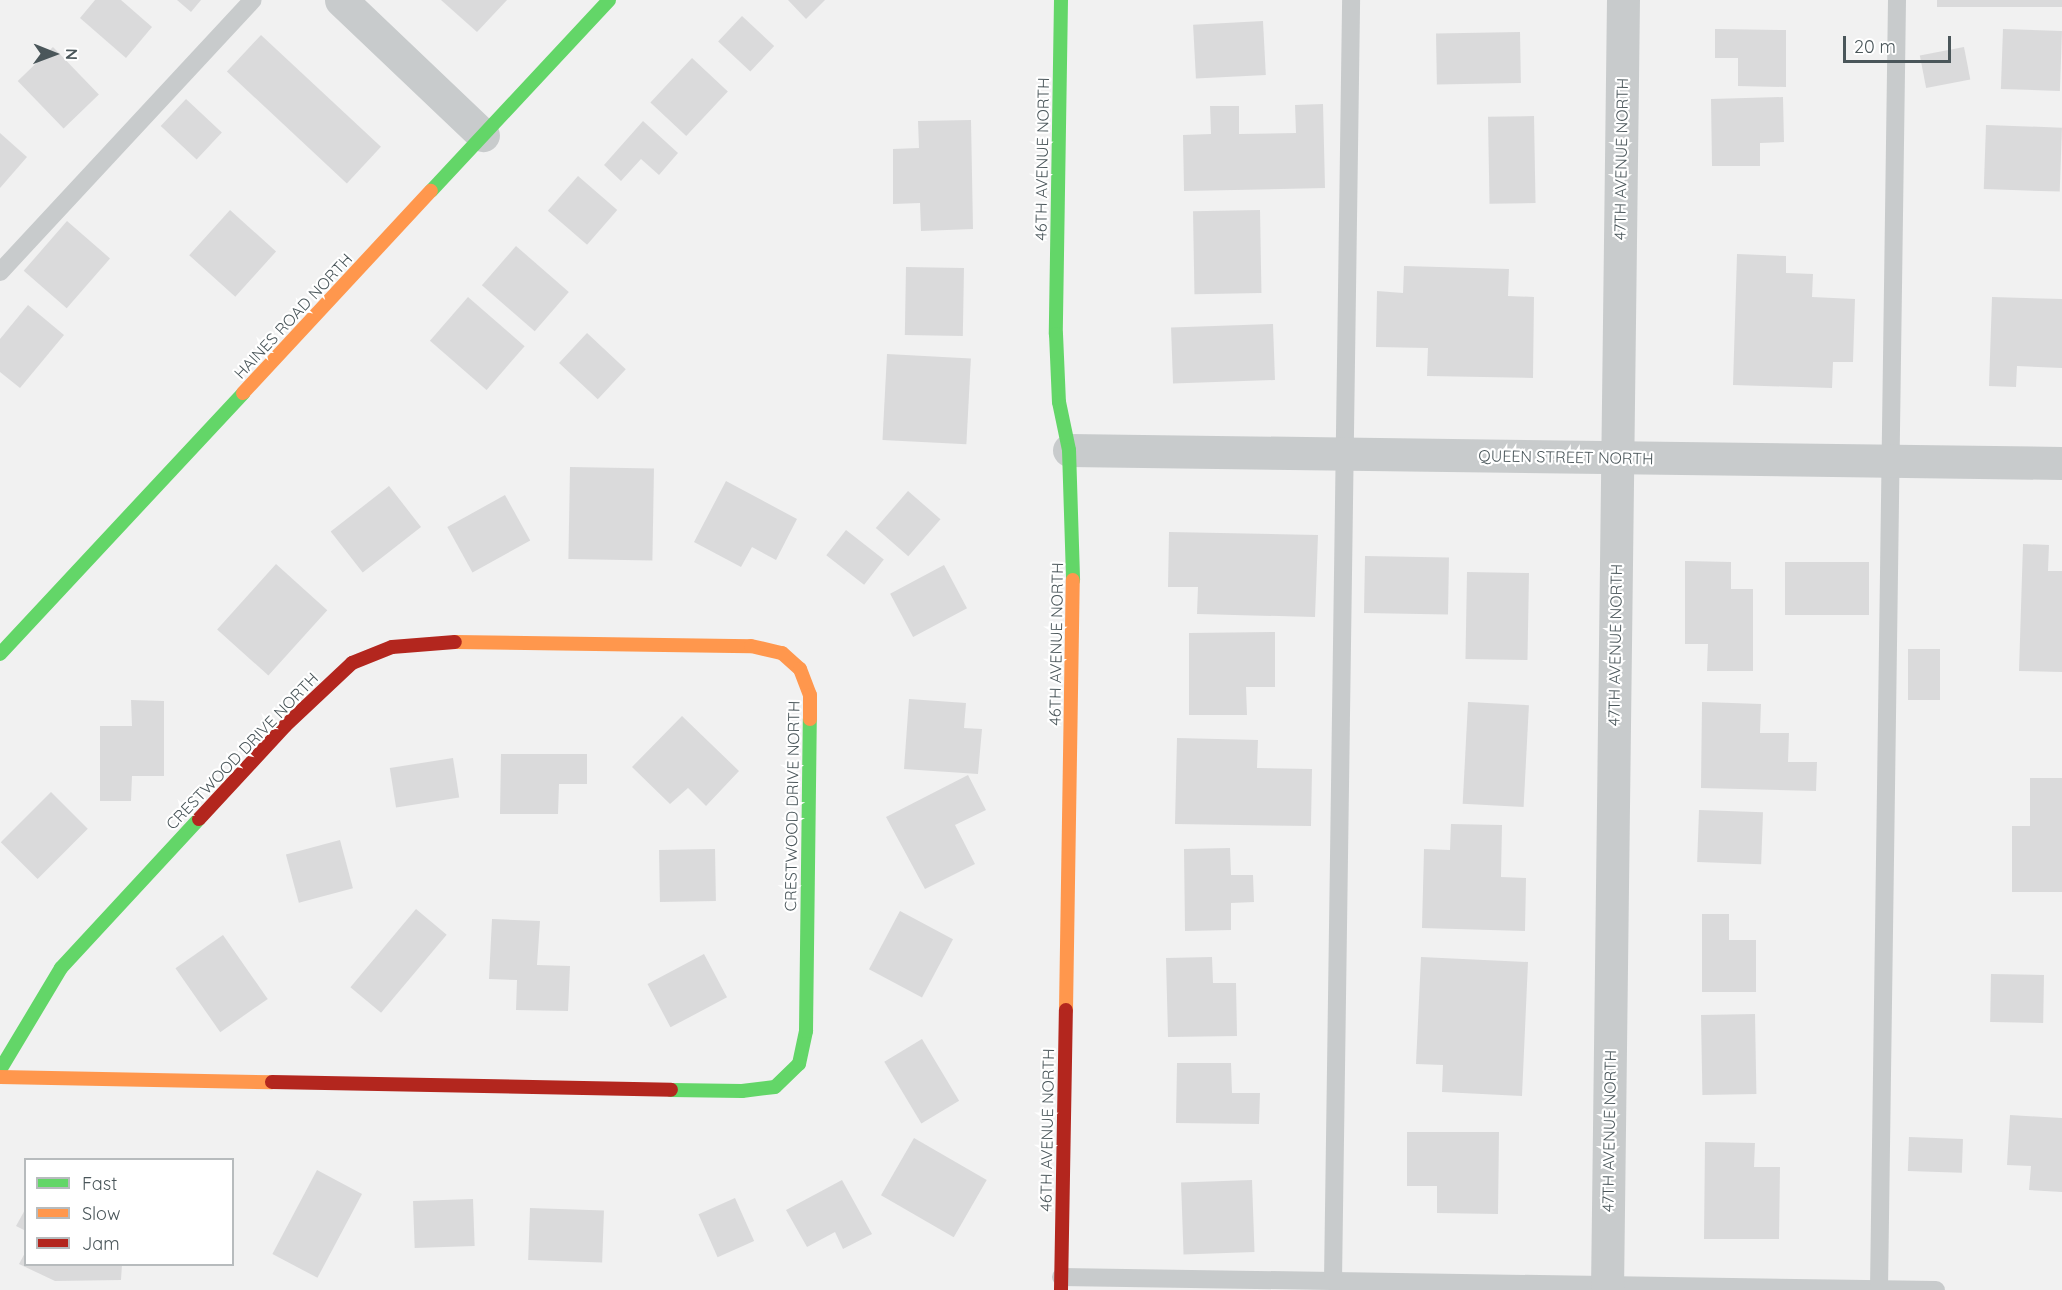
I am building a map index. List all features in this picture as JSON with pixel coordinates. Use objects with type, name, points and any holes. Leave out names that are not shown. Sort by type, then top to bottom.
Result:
[{"type":"street","points":[[341,0],[483,135]]},
{"type":"street","name":"HAINES ROAD NORTH","points":[[0,654],[609,0]]},
{"type":"street","name":"46TH AVENUE NORTH","points":[[1061,0],[1056,334],[1059,402],[1069,450],[1074,548],[1061,1283]]},
{"type":"street","name":"47TH AVENUE NORTH","points":[[1607,1288],[1623,0]]},
{"type":"street","name":"QUEEN STREET NORTH","points":[[1069,450],[2062,463]]},
{"type":"street","name":"CRESTWOOD DRIVE NORTH","points":[[0,1070],[61,968],[285,726],[352,663],[392,647],[428,642],[670,644],[751,646],[782,652],[800,669],[810,695],[806,1031],[799,1064],[775,1087],[718,1090],[0,1077]]},
{"type":"lane","points":[[0,272],[254,0]]},
{"type":"lane","points":[[1333,1281],[1347,454],[1351,0]]},
{"type":"lane","points":[[1879,1289],[1888,461],[1897,0]]},
{"type":"lane","points":[[1061,1283],[1333,1281],[1607,1288],[1936,1290]]},
{"type":"building","points":[[95,0],[121,0],[152,27],[126,58],[80,18]]},
{"type":"building","points":[[177,0],[201,0],[191,12]]},
{"type":"building","points":[[441,0],[507,0],[477,32]]},
{"type":"building","points":[[788,0],[825,0],[806,19]]},
{"type":"building","points":[[1937,0],[2062,0],[2062,7],[1937,7]]},
{"type":"building","points":[[742,16],[774,46],[750,72],[718,42]]},
{"type":"building","points":[[1263,21],[1266,75],[1196,79],[1193,25]]},
{"type":"building","points":[[1715,29],[1786,30],[1786,87],[1738,86],[1738,58],[1715,58]]},
{"type":"building","points":[[2003,29],[2062,31],[2060,91],[2001,89]]},
{"type":"building","points":[[1520,32],[1521,83],[1437,84],[1436,33]]},
{"type":"building","points":[[261,35],[381,147],[347,183],[227,72]]},
{"type":"building","points":[[53,47],[99,94],[64,129],[18,81]]},
{"type":"building","points":[[1964,47],[1970,79],[1926,88],[1920,56]]},
{"type":"building","points":[[692,58],[728,91],[686,136],[650,103]]},
{"type":"building","points":[[1783,97],[1784,142],[1760,143],[1760,166],[1712,166],[1711,99]]},
{"type":"building","points":[[186,99],[222,132],[197,159],[161,126]]},
{"type":"building","points":[[1323,104],[1325,188],[1184,191],[1183,135],[1211,134],[1210,106],[1239,106],[1239,134],[1296,133],[1295,105]]},
{"type":"building","points":[[1534,116],[1536,203],[1490,204],[1488,117]]},
{"type":"building","points":[[971,120],[973,229],[921,231],[920,203],[893,204],[893,149],[919,148],[918,121]]},
{"type":"building","points":[[643,121],[678,153],[659,175],[641,159],[621,181],[604,165]]},
{"type":"building","points":[[1986,125],[2062,128],[2060,192],[1984,189]]},
{"type":"building","points":[[0,133],[27,157],[0,188]]},
{"type":"building","points":[[578,176],[617,210],[587,245],[548,211]]},
{"type":"building","points":[[230,210],[276,251],[235,297],[189,255]]},
{"type":"building","points":[[1260,210],[1261,293],[1194,294],[1193,211]]},
{"type":"building","points":[[67,221],[110,258],[67,308],[24,271]]},
{"type":"building","points":[[516,246],[569,292],[535,331],[482,285]]},
{"type":"building","points":[[1737,254],[1786,256],[1786,273],[1813,274],[1812,297],[1855,299],[1853,362],[1833,362],[1832,388],[1733,385]]},
{"type":"building","points":[[1404,266],[1509,269],[1508,296],[1534,297],[1533,378],[1427,376],[1428,348],[1376,347],[1377,291],[1403,293]]},
{"type":"building","points":[[906,267],[964,268],[963,336],[905,335]]},
{"type":"building","points":[[468,297],[525,346],[487,390],[430,341]]},
{"type":"building","points":[[1992,297],[2062,299],[2062,368],[2017,366],[2016,387],[1989,386]]},
{"type":"building","points":[[28,305],[64,335],[20,388],[0,372],[0,339]]},
{"type":"building","points":[[1273,324],[1275,380],[1173,384],[1171,328]]},
{"type":"building","points":[[587,333],[626,369],[598,399],[559,363]]},
{"type":"building","points":[[887,354],[971,358],[966,444],[882,440]]},
{"type":"building","points":[[570,467],[654,468],[652,560],[568,559]]},
{"type":"building","points":[[726,481],[797,519],[776,560],[752,547],[741,567],[694,542]]},
{"type":"building","points":[[389,486],[421,527],[363,573],[331,532]]},
{"type":"building","points":[[908,491],[940,519],[908,556],[876,528]]},
{"type":"building","points":[[505,495],[530,540],[472,572],[447,527]]},
{"type":"building","points":[[846,530],[884,560],[864,585],[826,555]]},
{"type":"building","points":[[1169,532],[1318,535],[1315,617],[1197,614],[1198,587],[1168,587]]},
{"type":"building","points":[[2023,544],[2049,545],[2048,571],[2062,571],[2062,672],[2019,671]]},
{"type":"building","points":[[1365,556],[1449,557],[1448,614],[1364,613]]},
{"type":"building","points":[[1685,561],[1731,562],[1731,589],[1753,589],[1753,671],[1707,671],[1708,644],[1685,644]]},
{"type":"building","points":[[1785,562],[1869,562],[1869,615],[1785,615]]},
{"type":"building","points":[[276,564],[327,610],[268,676],[217,629]]},
{"type":"building","points":[[944,565],[967,608],[913,637],[890,594]]},
{"type":"building","points":[[1467,572],[1529,573],[1527,660],[1465,659]]},
{"type":"building","points":[[1275,632],[1275,687],[1246,687],[1247,715],[1189,715],[1189,633]]},
{"type":"building","points":[[1908,649],[1940,649],[1940,700],[1908,700]]},
{"type":"building","points":[[909,699],[966,703],[964,728],[982,729],[978,774],[904,769]]},
{"type":"building","points":[[131,700],[164,701],[164,776],[132,776],[131,801],[100,801],[100,726],[132,726]]},
{"type":"building","points":[[1468,702],[1529,705],[1524,807],[1463,804]]},
{"type":"building","points":[[1702,702],[1761,704],[1760,733],[1789,733],[1788,762],[1817,762],[1816,791],[1701,788]]},
{"type":"building","points":[[682,716],[739,771],[706,806],[688,788],[670,804],[632,767]]},
{"type":"building","points":[[1177,738],[1258,740],[1257,768],[1312,769],[1311,826],[1175,824]]},
{"type":"building","points":[[501,754],[587,754],[587,784],[559,784],[558,814],[500,814]]},
{"type":"building","points":[[453,758],[459,798],[396,808],[390,768]]},
{"type":"building","points":[[968,775],[986,810],[955,825],[975,864],[925,889],[886,817]]},
{"type":"building","points":[[2030,778],[2062,778],[2062,892],[2012,892],[2012,826],[2030,826]]},
{"type":"building","points":[[51,792],[88,829],[38,879],[1,842]]},
{"type":"building","points":[[1699,810],[1763,812],[1761,864],[1697,862]]},
{"type":"building","points":[[1451,824],[1502,825],[1501,877],[1526,878],[1525,931],[1422,928],[1424,849],[1450,850]]},
{"type":"building","points":[[340,840],[353,888],[299,903],[286,854]]},
{"type":"building","points":[[1230,848],[1231,875],[1253,875],[1254,902],[1231,903],[1231,930],[1185,931],[1184,849]]},
{"type":"building","points":[[715,849],[716,901],[660,902],[659,850]]},
{"type":"building","points":[[416,909],[447,935],[381,1013],[350,987]]},
{"type":"building","points":[[900,911],[953,939],[922,997],[869,969]]},
{"type":"building","points":[[1702,914],[1729,914],[1729,940],[1756,940],[1756,992],[1702,992]]},
{"type":"building","points":[[492,919],[540,921],[537,965],[570,966],[568,1011],[516,1010],[517,980],[489,979]]},
{"type":"building","points":[[223,935],[268,999],[220,1032],[175,968]]},
{"type":"building","points":[[704,954],[727,997],[670,1027],[647,984]]},
{"type":"building","points":[[1212,957],[1213,983],[1236,983],[1237,1036],[1168,1037],[1166,958]]},
{"type":"building","points":[[1421,957],[1528,962],[1522,1096],[1442,1092],[1443,1065],[1416,1064]]},
{"type":"building","points":[[1991,974],[2044,975],[2043,1023],[1990,1022]]},
{"type":"building","points":[[1755,1014],[1756,1094],[1702,1095],[1701,1015]]},
{"type":"building","points":[[922,1039],[959,1101],[921,1123],[884,1062]]},
{"type":"building","points":[[1177,1063],[1231,1063],[1232,1093],[1260,1093],[1259,1124],[1176,1123]]},
{"type":"building","points":[[2010,1115],[2062,1118],[2062,1192],[2029,1190],[2031,1166],[2007,1165]]},
{"type":"building","points":[[1407,1132],[1499,1132],[1498,1214],[1437,1213],[1437,1186],[1407,1186]]},
{"type":"building","points":[[1909,1137],[1963,1139],[1962,1173],[1908,1171]]},
{"type":"building","points":[[914,1138],[987,1180],[954,1237],[881,1195]]},
{"type":"building","points":[[1705,1142],[1755,1143],[1754,1167],[1780,1167],[1779,1239],[1704,1239]]},
{"type":"building","points":[[317,1170],[362,1194],[317,1278],[272,1254]]},
{"type":"building","points":[[842,1180],[872,1234],[843,1249],[835,1232],[807,1247],[786,1210]]},
{"type":"building","points":[[1252,1180],[1255,1252],[1184,1254],[1181,1182]]},
{"type":"building","points":[[735,1198],[754,1241],[718,1257],[698,1214]]},
{"type":"building","points":[[473,1199],[475,1246],[415,1248],[413,1201]]},
{"type":"building","points":[[530,1208],[604,1211],[602,1263],[528,1260]]},
{"type":"building","points":[[24,1212],[24,1230],[16,1226]]},
{"type":"building","points":[[24,1255],[24,1266],[122,1266],[121,1280],[55,1281],[19,1264]]},
{"type":"traffic: fast","points":[[431,191],[609,0]]},
{"type":"traffic: fast","points":[[1061,0],[1056,334],[1059,402],[1069,450],[1073,580]]},
{"type":"traffic: fast","points":[[0,654],[243,393]]},
{"type":"traffic: fast","points":[[671,1090],[742,1091],[775,1087],[799,1064],[806,1031],[810,719]]},
{"type":"traffic: fast","points":[[0,1070],[61,968],[199,819]]},
{"type":"traffic: slow","points":[[243,393],[431,191]]},
{"type":"traffic: slow","points":[[1066,1010],[1073,580]]},
{"type":"traffic: slow","points":[[455,642],[751,646],[782,653],[800,669],[810,695],[810,719]]},
{"type":"traffic: slow","points":[[0,1077],[272,1082]]},
{"type":"traffic: jam","points":[[199,819],[285,726],[352,663],[392,647],[455,642]]},
{"type":"traffic: jam","points":[[1061,1290],[1066,1010]]},
{"type":"traffic: jam","points":[[272,1082],[671,1090]]}]
